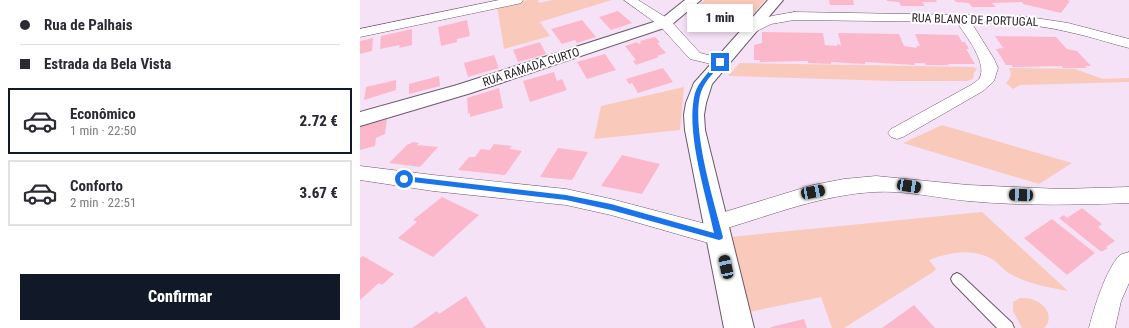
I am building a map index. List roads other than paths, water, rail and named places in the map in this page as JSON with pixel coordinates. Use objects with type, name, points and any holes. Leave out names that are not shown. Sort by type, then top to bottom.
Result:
[{"type":"street","points":[[360,33],[517,0]]},
{"type":"street","points":[[630,0],[665,23],[695,56],[720,62]]},
{"type":"street","name":"RUA RAMADA CURTO","points":[[360,119],[464,89],[665,23],[694,0]]},
{"type":"street","points":[[738,328],[699,149],[694,115],[698,92],[703,83],[776,0]]},
{"type":"street","name":"RUA BLANC DE PORTUGAL","points":[[781,0],[784,6],[794,12],[818,16]]},
{"type":"street","name":"RUA BLANC DE PORTUGAL","points":[[751,30],[759,24],[775,18],[794,16],[1018,20],[1048,23],[1089,31],[1129,44]]},
{"type":"street","points":[[897,133],[977,88],[986,81],[990,68],[987,59],[962,18]]},
{"type":"street","points":[[360,173],[566,197],[717,230],[813,192],[876,184],[909,186],[968,193],[1060,197],[1129,196]]},
{"type":"street","points":[[1102,328],[1108,300],[1117,280],[1129,262]]},
{"type":"lane","points":[[957,278],[1007,328]]}]
